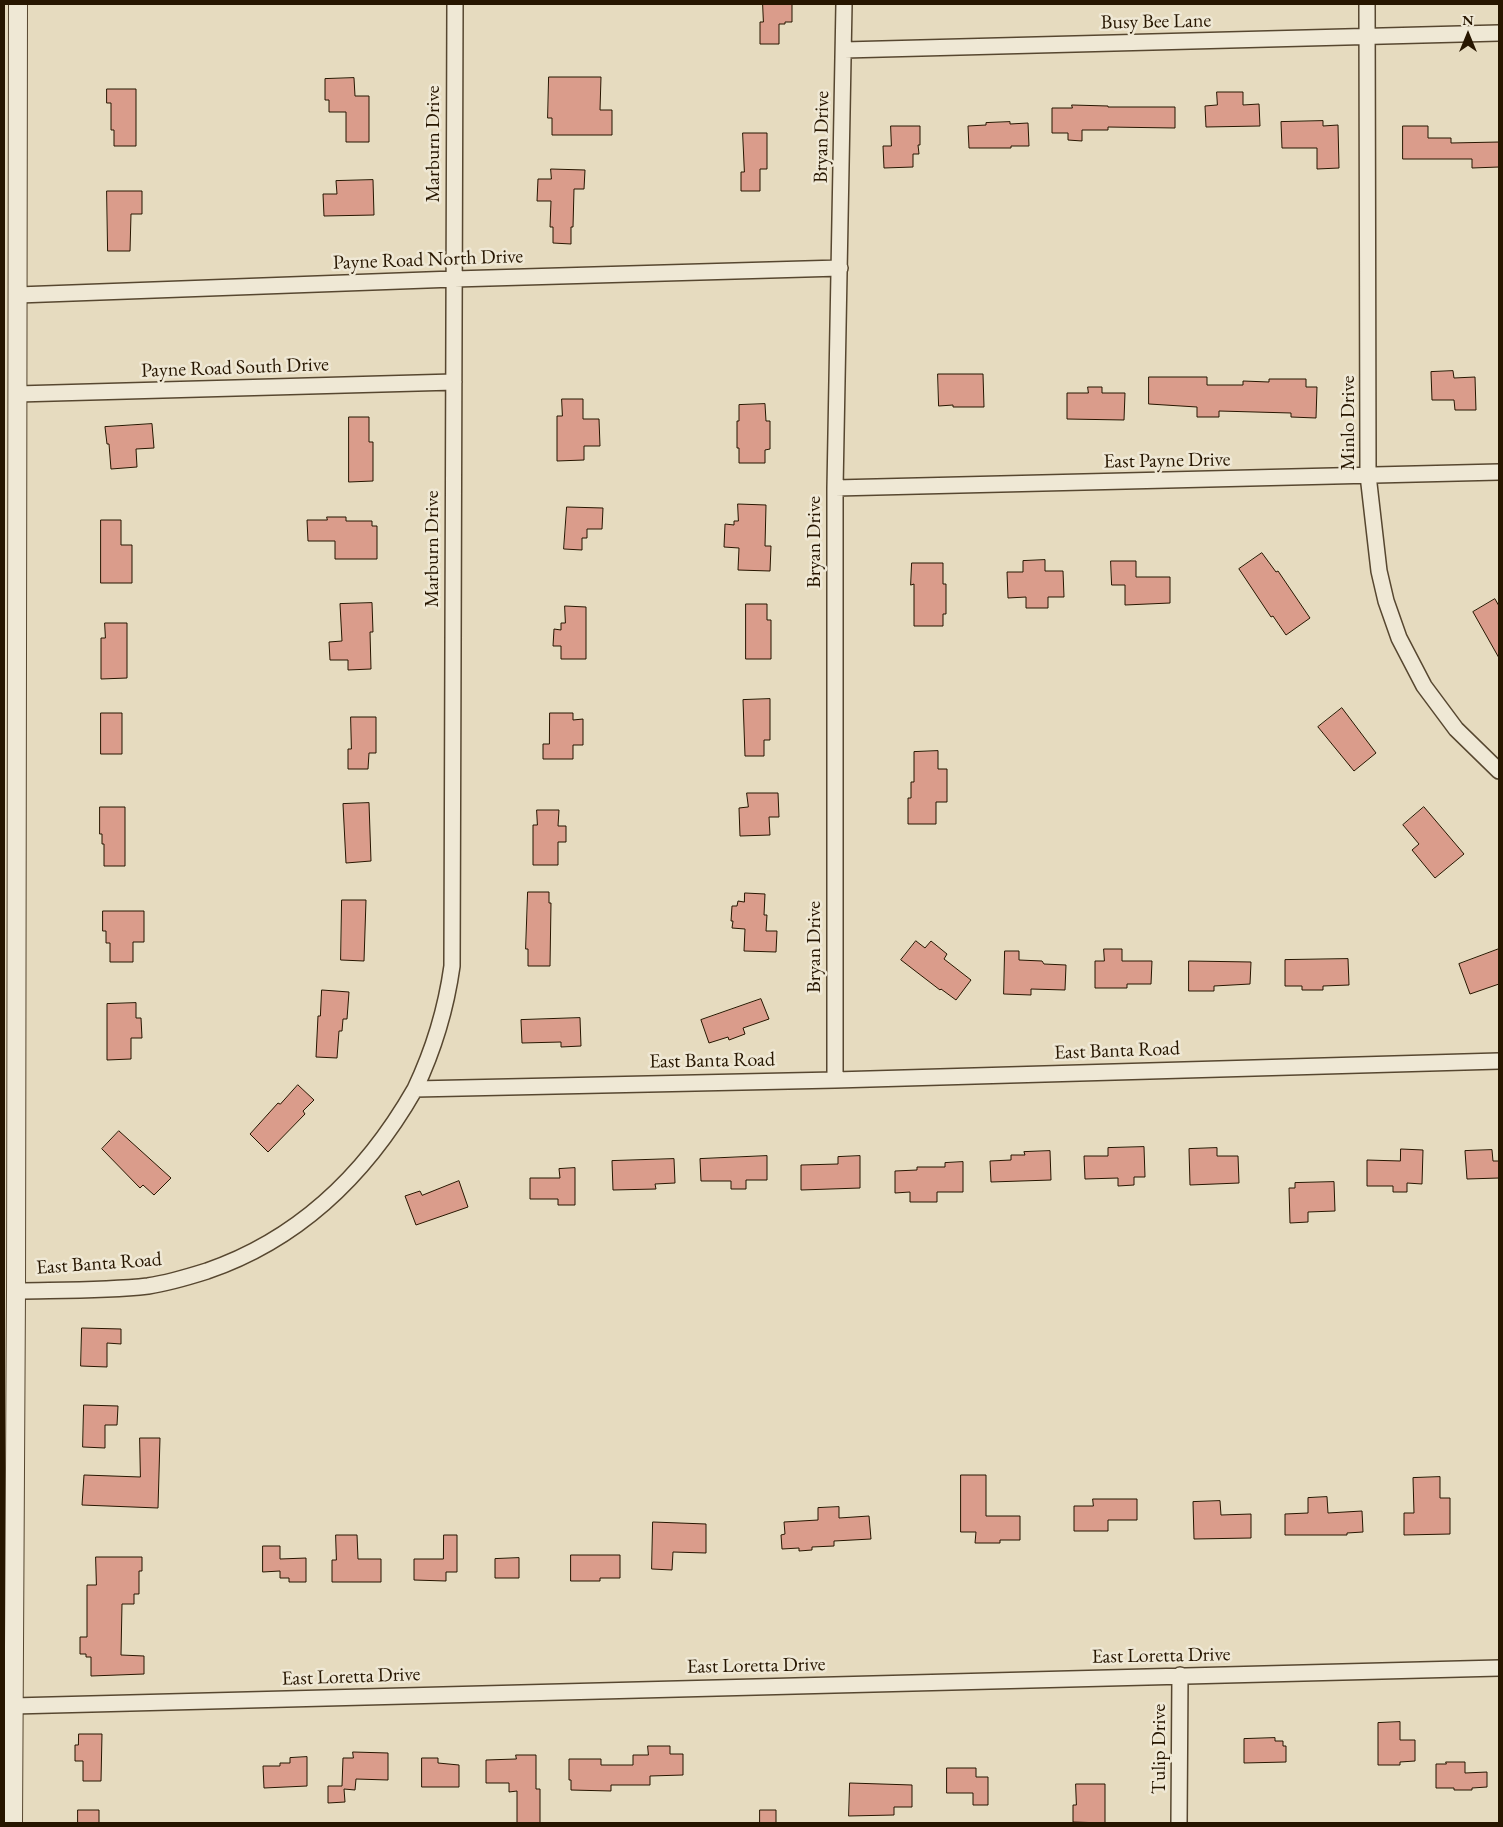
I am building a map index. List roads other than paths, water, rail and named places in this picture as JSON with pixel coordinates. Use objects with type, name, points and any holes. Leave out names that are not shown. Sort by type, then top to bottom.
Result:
[{"type":"street","points":[[13,1823],[10,1291],[10,519],[17,394],[18,4]]},
{"type":"street","name":"Marburn Drive","points":[[415,1089],[432,1051],[439,1029],[447,998],[452,966],[455,4]]},
{"type":"street","name":"Bryan Drive","points":[[835,1080],[835,488],[844,4]]},
{"type":"street","name":"Minlo Drive","points":[[1367,4],[1368,475],[1379,571],[1386,601],[1399,638],[1412,666],[1437,704],[1456,728],[1499,771]]},
{"type":"street","name":"Busy Bee Lane","points":[[844,50],[1499,33]]},
{"type":"street","name":"Payne Road North Drive","points":[[18,295],[454,279],[840,268]]},
{"type":"street","name":"Payne Road South Drive","points":[[17,394],[454,382]]},
{"type":"street","name":"East Payne Drive","points":[[835,488],[1499,472]]},
{"type":"street","name":"East Banta Road","points":[[10,1291],[110,1289],[149,1286],[179,1280],[252,1253],[299,1224],[346,1183],[391,1129],[415,1089],[835,1080],[1499,1061]]},
{"type":"street","name":"East Loretta Drive","points":[[13,1706],[1499,1668]]},
{"type":"street","name":"Tulip Drive","points":[[1179,1823],[1180,1675]]}]
